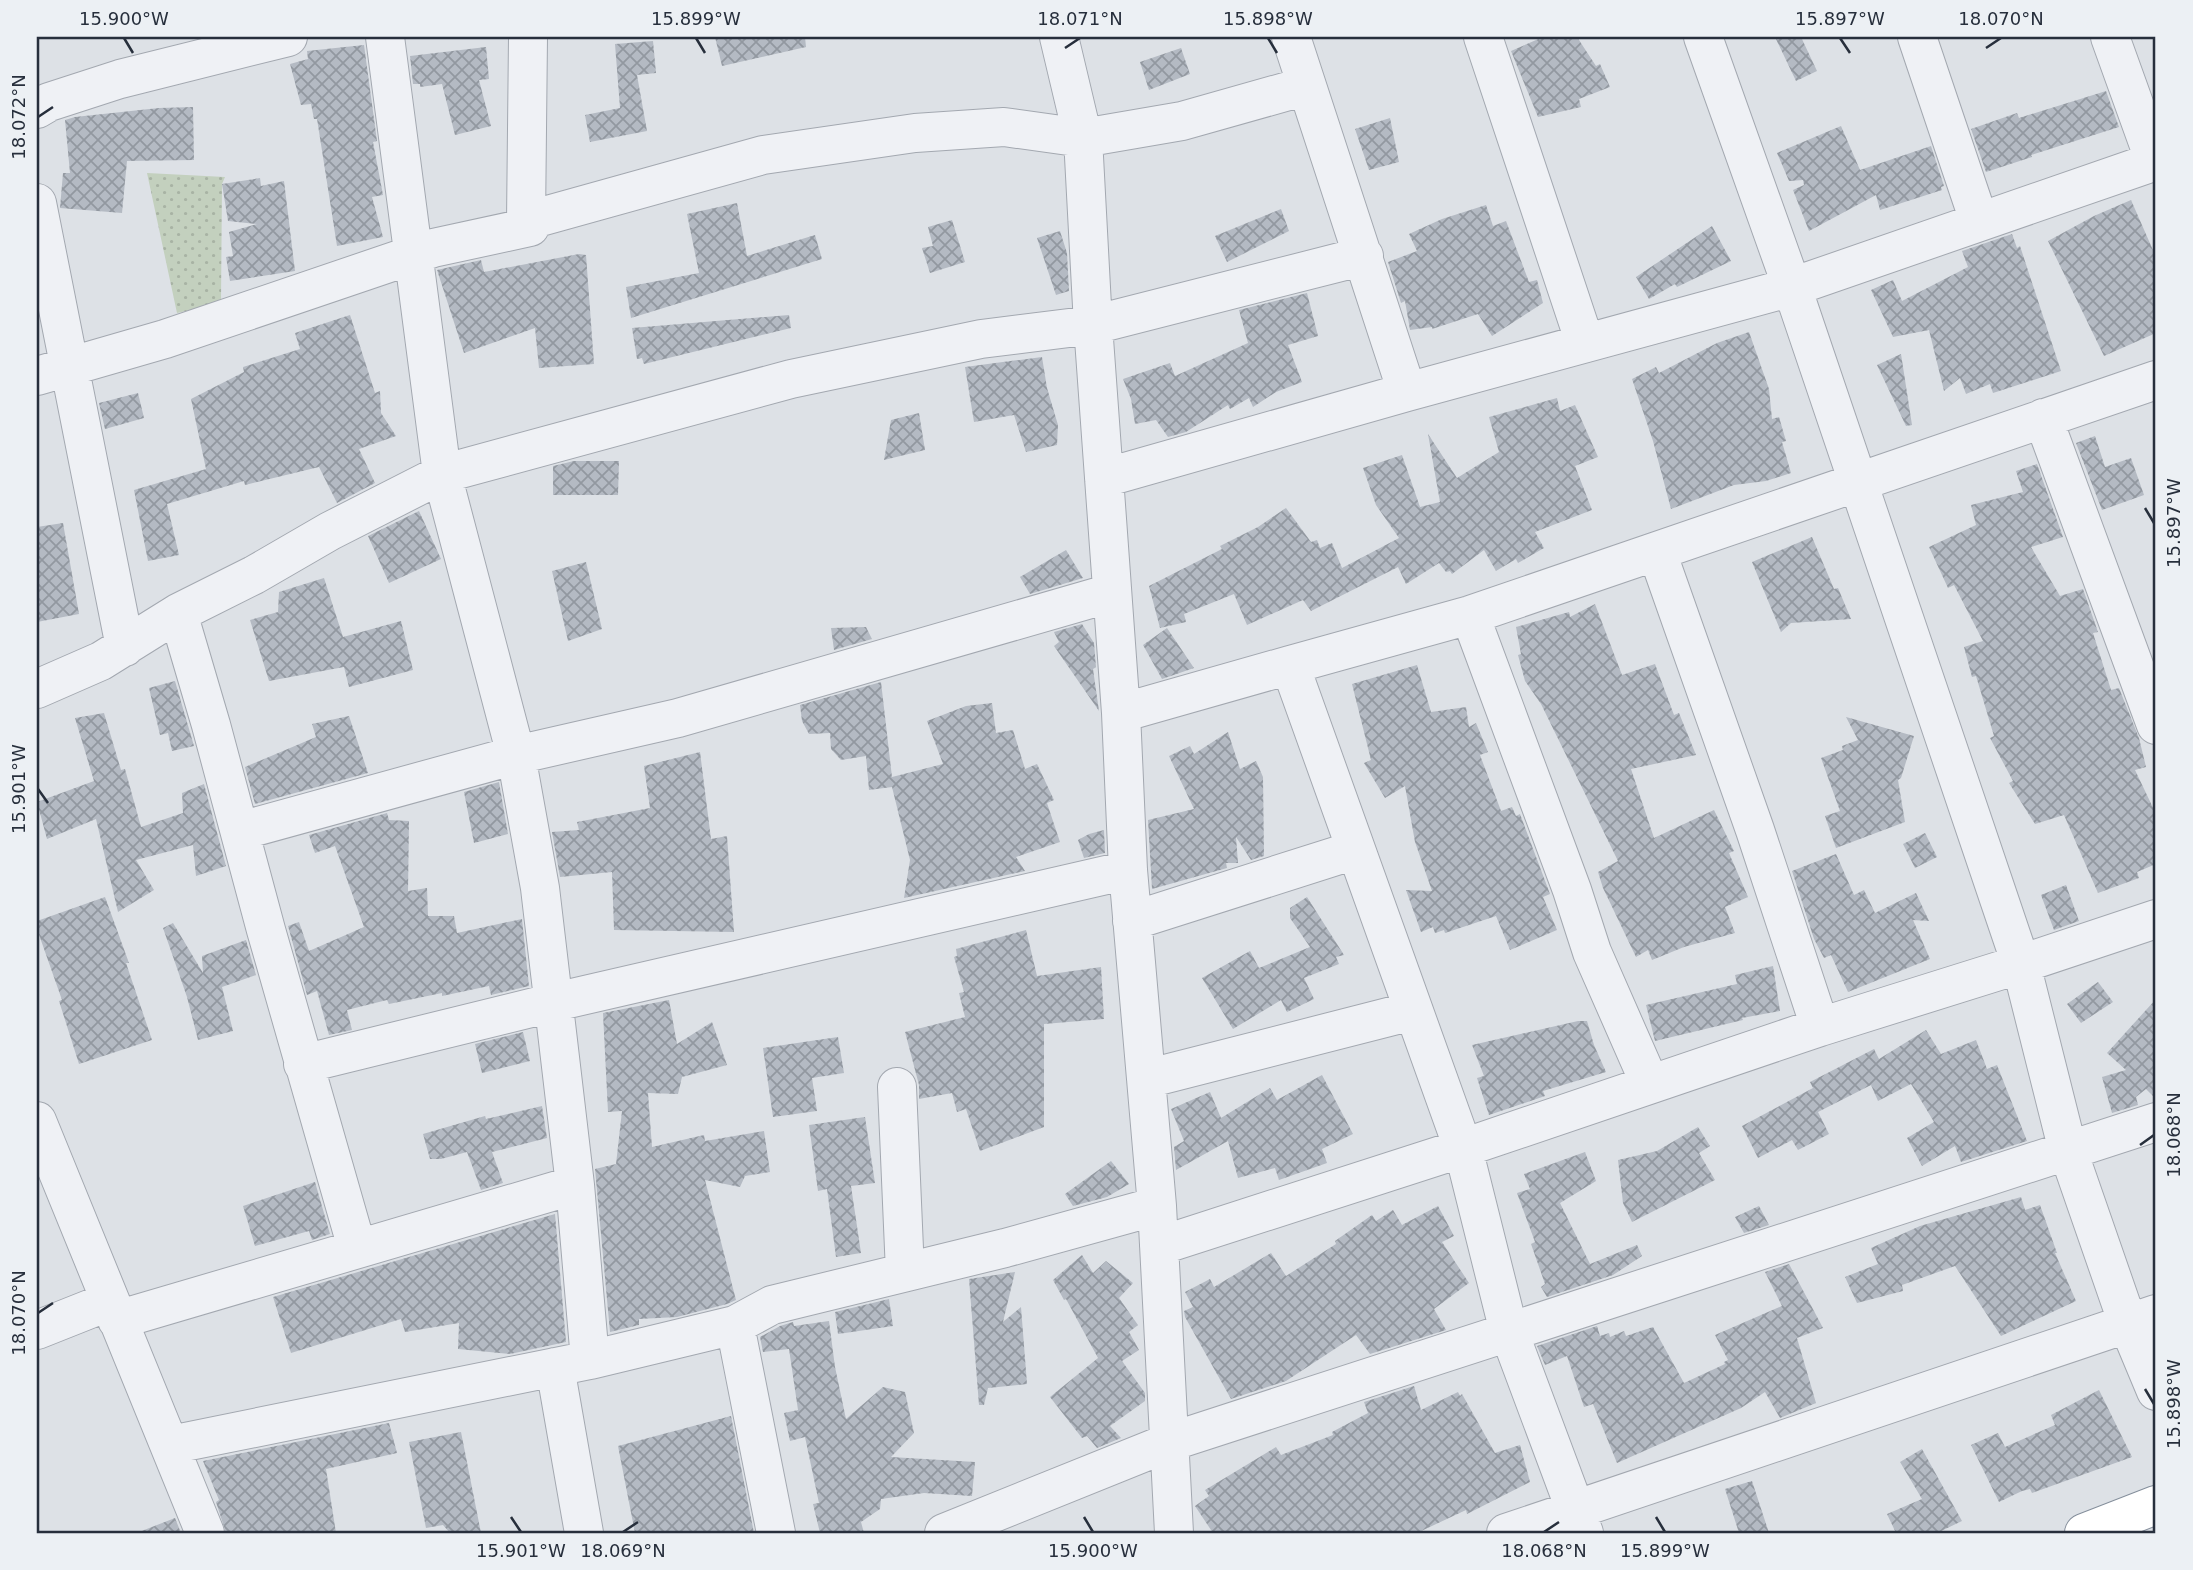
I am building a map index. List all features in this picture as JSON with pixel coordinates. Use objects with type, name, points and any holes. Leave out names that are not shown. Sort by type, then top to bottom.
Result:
[{"type":"highway","points":[[2084,1533],[2156,1504]]},
{"type":"street","points":[[37,109],[49,102],[120,79],[288,37]]},
{"type":"street","points":[[53,371],[165,340],[433,248],[530,228],[526,221],[528,37]]},
{"type":"street","points":[[1059,37],[1083,138],[1093,325],[1121,713],[1128,870],[1157,1206],[1174,1533]]},
{"type":"street","points":[[1291,37],[1407,392]]},
{"type":"street","points":[[1483,37],[1585,343]]},
{"type":"street","points":[[1703,37],[1792,287],[2021,964],[2068,1152],[2142,1319],[2156,1391]]},
{"type":"street","points":[[1917,37],[1979,221]]},
{"type":"street","points":[[1104,478],[1792,287],[2156,161],[2110,37]]},
{"type":"street","points":[[389,38],[412,256],[442,474],[516,755],[540,888],[555,1002],[575,1185],[572,1364],[584,1533]]},
{"type":"street","points":[[526,221],[763,155],[915,133],[1004,127],[1083,138],[1182,121],[1306,86]]},
{"type":"street","points":[[37,203],[53,371],[124,647]]},
{"type":"street","points":[[37,689],[101,661],[178,613],[442,474],[791,379],[981,339],[1093,325],[1364,256]]},
{"type":"street","points":[[1121,713],[1470,615],[2156,380]]},
{"type":"street","points":[[2043,418],[2156,726]]},
{"type":"street","points":[[1657,552],[1755,830],[1820,1027]]},
{"type":"street","points":[[240,831],[516,755],[678,718],[1111,593]]},
{"type":"street","points":[[178,613],[357,1248]]},
{"type":"street","points":[[1470,615],[1592,952],[1650,1084]]},
{"type":"street","points":[[1290,665],[1462,1148],[1509,1332],[1580,1521]]},
{"type":"street","points":[[1132,921],[1355,850]]},
{"type":"street","points":[[303,1064],[555,1002],[1128,870]]},
{"type":"street","points":[[1159,1246],[2156,919]]},
{"type":"street","points":[[1146,1079],[1412,1011]]},
{"type":"street","points":[[897,1087],[905,1272]]},
{"type":"street","points":[[37,1121],[205,1533]]},
{"type":"street","points":[[944,1533],[1170,1442],[2156,1122]]},
{"type":"street","points":[[37,1330],[357,1248],[575,1185]]},
{"type":"street","points":[[170,1444],[572,1364],[734,1325],[772,1305],[1005,1248],[1157,1206]]},
{"type":"street","points":[[1506,1533],[1580,1521],[2142,1319]]},
{"type":"street","points":[[734,1325],[776,1533]]},
{"type":"green space","points":[[147,173],[225,177],[222,184],[221,303],[177,313]]},
{"type":"building","points":[[715,37],[805,37],[806,47],[722,66]]},
{"type":"building","points":[[1543,37],[1577,37],[1596,66],[1600,64],[1610,87],[1579,99],[1581,107],[1538,117],[1511,51]]},
{"type":"building","points":[[1775,37],[1801,37],[1817,71],[1796,81]]},
{"type":"building","points":[[653,41],[656,73],[637,75],[647,131],[590,142],[585,115],[620,108],[615,44]]},
{"type":"building","points":[[364,45],[377,141],[373,142],[383,195],[372,197],[383,237],[337,246],[317,119],[314,119],[311,104],[301,105],[290,64],[308,59],[307,51]]},
{"type":"building","points":[[486,47],[489,79],[479,80],[491,126],[455,135],[442,84],[420,87],[420,84],[413,84],[410,56]]},
{"type":"building","points":[[1181,48],[1190,74],[1149,90],[1140,62]]},
{"type":"building","points":[[2106,91],[2119,127],[1986,172],[1971,129],[2017,113],[2019,118]]},
{"type":"building","points":[[193,107],[194,160],[127,161],[122,213],[60,208],[63,173],[70,173],[65,120],[159,108]]},
{"type":"building","points":[[1390,118],[1399,162],[1369,170],[1355,129]]},
{"type":"building","points":[[1841,126],[1860,170],[1931,146],[1944,186],[1941,187],[1942,190],[1880,210],[1876,195],[1809,231],[1793,190],[1804,185],[1803,180],[1789,181],[1777,153]]},
{"type":"building","points":[[260,178],[261,186],[284,181],[295,271],[230,281],[226,257],[233,256],[229,232],[257,224],[228,221],[222,184]]},
{"type":"building","points":[[2131,200],[2156,257],[2156,333],[2104,356],[2048,241]]},
{"type":"building","points":[[737,203],[747,256],[815,235],[822,259],[631,318],[626,287],[699,273],[687,214]]},
{"type":"building","points":[[1486,205],[1493,226],[1506,221],[1529,282],[1537,280],[1543,303],[1492,336],[1478,314],[1432,329],[1410,330],[1405,301],[1401,303],[1388,262],[1417,251],[1409,234],[1442,219]]},
{"type":"building","points":[[1281,209],[1289,231],[1227,262],[1215,236]]},
{"type":"building","points":[[952,220],[965,262],[930,273],[922,248],[933,246],[928,227]]},
{"type":"building","points":[[1712,226],[1731,261],[1677,287],[1675,284],[1649,299],[1636,277]]},
{"type":"building","points":[[1060,231],[1067,253],[1069,291],[1056,295],[1037,238]]},
{"type":"building","points":[[2012,234],[2017,248],[2020,246],[2061,371],[1993,393],[1990,384],[1966,394],[1960,378],[1944,391],[1929,330],[1893,337],[1871,290],[1893,280],[1902,301],[1968,267],[1962,251]]},
{"type":"building","points":[[579,254],[586,255],[594,364],[539,368],[535,328],[464,353],[437,270],[481,260],[484,272]]},
{"type":"building","points":[[1307,293],[1318,336],[1288,345],[1302,382],[1276,392],[1253,407],[1249,398],[1230,409],[1228,405],[1186,432],[1168,437],[1156,420],[1135,424],[1131,399],[1123,379],[1170,363],[1175,376],[1248,343],[1239,310]]},
{"type":"building","points":[[350,315],[375,393],[380,391],[381,413],[396,436],[359,449],[375,483],[337,503],[319,467],[245,485],[244,481],[167,504],[179,555],[148,561],[134,490],[206,469],[191,399],[244,372],[243,367],[300,349],[295,333]]},
{"type":"building","points":[[789,315],[791,328],[644,364],[642,358],[637,359],[632,328]]},
{"type":"building","points":[[1749,332],[1769,389],[1772,419],[1779,417],[1786,441],[1782,442],[1791,473],[1766,481],[1734,485],[1671,509],[1653,441],[1632,379],[1656,367],[1659,373],[1717,343]]},
{"type":"building","points":[[1901,354],[1912,425],[1906,426],[1877,365]]},
{"type":"building","points":[[1042,357],[1047,388],[1058,425],[1057,445],[1026,452],[1014,415],[974,422],[965,367]]},
{"type":"building","points":[[138,393],[144,418],[105,429],[99,403]]},
{"type":"building","points":[[1557,398],[1560,411],[1575,405],[1598,457],[1575,466],[1592,510],[1535,532],[1544,548],[1518,563],[1516,559],[1496,571],[1484,550],[1452,574],[1450,571],[1446,572],[1439,563],[1406,584],[1398,567],[1311,611],[1303,600],[1247,625],[1234,594],[1184,614],[1186,622],[1160,628],[1149,586],[1222,549],[1220,546],[1258,527],[1286,508],[1311,542],[1317,540],[1320,548],[1332,543],[1342,568],[1399,538],[1376,505],[1363,468],[1402,455],[1420,507],[1440,502],[1428,434],[1457,478],[1499,452],[1489,417]]},
{"type":"building","points":[[919,413],[925,450],[884,460],[891,420]]},
{"type":"building","points":[[2095,436],[2105,467],[2131,458],[2144,495],[2102,510],[2076,443]]},
{"type":"building","points":[[574,461],[619,461],[618,495],[553,495],[553,466]]},
{"type":"building","points":[[2037,464],[2063,537],[2031,547],[2060,596],[2083,589],[2098,632],[2093,633],[2111,690],[2119,688],[2139,738],[2146,767],[2135,770],[2156,814],[2156,864],[2137,872],[2139,878],[2098,893],[2064,815],[2035,824],[2009,783],[2013,781],[1990,738],[1994,736],[1976,676],[1972,677],[1964,647],[1983,641],[1954,585],[1948,588],[1929,547],[1976,525],[1971,505],[2023,492],[2016,471]]},
{"type":"building","points":[[419,511],[441,559],[389,583],[368,536]]},
{"type":"building","points":[[63,523],[79,614],[37,622],[37,527]]},
{"type":"building","points":[[1812,537],[1834,589],[1838,588],[1851,619],[1791,623],[1781,632],[1752,562]]},
{"type":"building","points":[[1066,550],[1083,578],[1030,594],[1020,577]]},
{"type":"building","points":[[586,562],[602,629],[568,641],[552,571]]},
{"type":"building","points":[[324,578],[343,637],[401,621],[413,670],[349,687],[344,667],[269,681],[250,620],[278,612],[279,592]]},
{"type":"building","points":[[1595,604],[1622,675],[1655,664],[1674,715],[1679,713],[1696,755],[1631,769],[1654,838],[1714,810],[1734,851],[1729,853],[1748,897],[1725,907],[1735,933],[1684,947],[1652,960],[1648,950],[1636,957],[1603,888],[1598,872],[1618,861],[1541,704],[1525,681],[1518,655],[1521,654],[1516,627],[1569,612],[1570,617]]},
{"type":"building","points":[[1082,624],[1094,643],[1096,667],[1093,669],[1099,711],[1054,646],[1059,642],[1054,632]]},
{"type":"building","points":[[866,627],[872,639],[834,650],[831,628]]},
{"type":"building","points":[[1167,628],[1194,668],[1162,679],[1143,645]]},
{"type":"building","points":[[1417,665],[1431,712],[1466,707],[1469,727],[1476,723],[1488,752],[1480,755],[1501,811],[1512,807],[1516,816],[1520,814],[1550,894],[1543,897],[1557,930],[1510,950],[1496,916],[1445,933],[1444,930],[1435,933],[1433,927],[1421,932],[1406,890],[1432,891],[1415,842],[1405,786],[1385,798],[1364,763],[1371,760],[1352,684]]},
{"type":"building","points":[[175,681],[194,746],[172,751],[168,733],[160,735],[149,688]]},
{"type":"building","points":[[881,682],[892,777],[943,764],[927,721],[966,706],[992,703],[996,733],[1013,730],[1025,769],[1037,764],[1054,800],[1047,803],[1060,842],[1016,857],[1025,871],[904,898],[910,860],[892,787],[869,790],[866,756],[841,760],[831,749],[830,733],[809,734],[802,721],[800,705]]},
{"type":"building","points":[[104,713],[121,770],[125,769],[141,827],[183,813],[182,793],[204,784],[226,866],[196,876],[193,845],[136,860],[154,890],[118,912],[96,819],[47,839],[37,802],[94,781],[75,718]]},
{"type":"building","points":[[349,716],[368,773],[255,804],[245,767],[316,737],[312,724]]},
{"type":"building","points":[[1846,717],[1914,736],[1901,778],[1898,780],[1905,822],[1836,848],[1825,816],[1840,811],[1821,758],[1843,750],[1842,746],[1858,740]]},
{"type":"building","points":[[1228,732],[1240,769],[1256,761],[1263,777],[1264,856],[1251,860],[1236,837],[1238,863],[1226,863],[1227,868],[1152,889],[1148,820],[1194,809],[1169,756],[1190,746],[1194,754]]},
{"type":"building","points":[[700,752],[711,839],[727,836],[734,932],[614,930],[612,872],[560,877],[552,832],[579,830],[577,822],[650,808],[644,766]]},
{"type":"building","points":[[499,782],[508,834],[474,843],[464,792]]},
{"type":"building","points":[[387,813],[389,820],[409,821],[408,891],[427,888],[428,916],[454,916],[457,933],[522,919],[529,986],[491,995],[489,986],[389,1004],[387,1000],[347,1010],[352,1030],[329,1035],[317,991],[307,995],[288,926],[299,922],[309,951],[364,927],[335,846],[315,853],[309,835]]},
{"type":"building","points":[[1104,830],[1105,853],[1084,858],[1078,840]]},
{"type":"building","points":[[1925,833],[1937,857],[1915,868],[1903,844]]},
{"type":"building","points":[[1836,854],[1854,895],[1864,890],[1875,913],[1916,893],[1929,921],[1913,920],[1930,959],[1848,992],[1831,955],[1824,958],[1814,939],[1792,871]]},
{"type":"building","points":[[2066,885],[2079,921],[2054,930],[2041,895]]},
{"type":"building","points":[[105,897],[129,963],[126,963],[152,1040],[79,1064],[59,1001],[62,1000],[37,929],[37,921]]},
{"type":"building","points":[[1307,897],[1344,955],[1336,957],[1339,964],[1304,978],[1314,999],[1287,1012],[1281,1000],[1233,1029],[1202,978],[1250,951],[1259,968],[1310,947],[1290,918],[1290,908]]},
{"type":"building","points":[[173,923],[203,973],[202,956],[246,940],[256,975],[222,987],[233,1031],[198,1040],[187,997],[163,928]]},
{"type":"building","points":[[1026,930],[1037,976],[1101,967],[1104,1019],[1044,1024],[1044,1127],[980,1151],[966,1109],[957,1112],[952,1093],[919,1099],[919,1085],[905,1032],[965,1017],[959,993],[964,992],[954,957],[957,956],[956,949]]},
{"type":"building","points":[[1773,966],[1780,1011],[1655,1041],[1646,1005],[1737,984],[1735,975]]},
{"type":"building","points":[[2098,982],[2113,1002],[2081,1023],[2067,1004]]},
{"type":"building","points":[[2156,999],[2156,1099],[2146,1089],[2136,1097],[2138,1105],[2112,1113],[2102,1077],[2126,1070],[2107,1053]]},
{"type":"building","points":[[669,1000],[677,1044],[712,1022],[727,1065],[682,1077],[678,1094],[648,1093],[652,1147],[704,1135],[705,1141],[764,1131],[770,1172],[745,1176],[740,1187],[705,1180],[736,1300],[677,1317],[639,1319],[639,1325],[610,1332],[595,1169],[616,1164],[622,1111],[608,1112],[603,1013]]},
{"type":"building","points":[[1587,1021],[1606,1072],[1543,1091],[1545,1096],[1489,1115],[1477,1078],[1484,1076],[1472,1045]]},
{"type":"building","points":[[1926,1030],[1941,1054],[1976,1040],[1987,1069],[1997,1065],[2027,1141],[1961,1162],[1955,1146],[1922,1166],[1907,1138],[1934,1122],[1911,1084],[1878,1101],[1871,1085],[1818,1112],[1829,1134],[1798,1150],[1792,1140],[1758,1158],[1742,1126],[1813,1088],[1810,1082],[1874,1049],[1879,1059]]},
{"type":"building","points":[[523,1032],[530,1061],[482,1073],[475,1044]]},
{"type":"building","points":[[838,1037],[844,1073],[812,1078],[817,1111],[773,1117],[763,1048]]},
{"type":"building","points":[[1322,1075],[1353,1134],[1322,1149],[1327,1163],[1279,1180],[1275,1168],[1238,1178],[1228,1141],[1176,1170],[1174,1147],[1184,1141],[1171,1109],[1210,1092],[1221,1118],[1270,1088],[1277,1100]]},
{"type":"building","points":[[542,1106],[547,1138],[492,1152],[503,1183],[481,1190],[467,1152],[430,1159],[423,1134],[485,1116],[486,1119]]},
{"type":"building","points":[[865,1117],[875,1183],[851,1186],[861,1253],[836,1257],[827,1189],[818,1191],[809,1125]]},
{"type":"building","points":[[1698,1127],[1710,1146],[1699,1153],[1715,1180],[1632,1222],[1623,1203],[1618,1160],[1657,1151]]},
{"type":"building","points":[[1585,1152],[1596,1181],[1560,1203],[1590,1264],[1637,1245],[1642,1256],[1613,1275],[1547,1297],[1541,1287],[1545,1284],[1531,1244],[1535,1242],[1517,1193],[1530,1189],[1524,1174]]},
{"type":"building","points":[[1111,1161],[1129,1184],[1107,1197],[1073,1206],[1065,1194]]},
{"type":"building","points":[[315,1182],[330,1234],[312,1240],[309,1231],[255,1246],[243,1206]]},
{"type":"building","points":[[2021,1197],[2025,1210],[2040,1205],[2055,1253],[2076,1301],[2001,1336],[1955,1266],[1902,1285],[1903,1291],[1857,1303],[1845,1277],[1878,1264],[1871,1248],[1920,1226]]},
{"type":"building","points":[[1438,1206],[1454,1236],[1442,1242],[1469,1283],[1434,1309],[1446,1330],[1370,1354],[1356,1335],[1286,1381],[1231,1399],[1185,1317],[1184,1311],[1193,1307],[1185,1292],[1210,1279],[1214,1287],[1271,1253],[1286,1276],[1336,1244],[1335,1241],[1372,1215],[1376,1221],[1393,1210],[1402,1225]]},
{"type":"building","points":[[1759,1206],[1769,1225],[1744,1233],[1735,1217]]},
{"type":"building","points":[[555,1214],[566,1342],[510,1354],[458,1349],[459,1323],[405,1332],[401,1319],[291,1353],[273,1297]]},
{"type":"building","points":[[1082,1255],[1093,1273],[1106,1261],[1133,1283],[1119,1298],[1138,1325],[1129,1332],[1139,1350],[1122,1361],[1145,1393],[1145,1401],[1110,1426],[1121,1438],[1097,1448],[1087,1436],[1082,1438],[1050,1397],[1098,1358],[1053,1280]]},
{"type":"building","points":[[1789,1264],[1823,1328],[1797,1338],[1816,1403],[1780,1418],[1765,1392],[1741,1408],[1617,1463],[1593,1404],[1584,1407],[1567,1356],[1545,1365],[1537,1346],[1597,1326],[1600,1336],[1609,1333],[1610,1337],[1624,1331],[1626,1336],[1653,1327],[1684,1383],[1725,1364],[1728,1360],[1715,1335],[1782,1306],[1765,1272]]},
{"type":"building","points":[[1015,1272],[1003,1322],[1021,1307],[1027,1384],[988,1388],[984,1405],[979,1405],[969,1279]]},
{"type":"building","points":[[889,1299],[893,1326],[838,1334],[835,1312]]},
{"type":"building","points":[[829,1321],[846,1419],[883,1387],[905,1392],[914,1433],[891,1457],[975,1462],[972,1496],[924,1493],[881,1499],[880,1509],[861,1522],[864,1533],[820,1533],[813,1504],[819,1503],[805,1437],[790,1441],[784,1413],[798,1410],[789,1349],[763,1352],[760,1337],[793,1322],[794,1326]]},
{"type":"building","points":[[1414,1386],[1421,1410],[1458,1392],[1460,1396],[1462,1394],[1495,1453],[1520,1445],[1530,1482],[1467,1514],[1466,1510],[1417,1533],[1213,1533],[1195,1506],[1209,1496],[1205,1490],[1276,1447],[1281,1455],[1333,1435],[1332,1432],[1368,1413],[1364,1402]]},
{"type":"building","points":[[2099,1390],[2132,1457],[2032,1493],[2030,1489],[2022,1491],[1999,1502],[1971,1445],[1998,1433],[2005,1447],[2055,1425],[2051,1415]]},
{"type":"building","points":[[731,1416],[754,1533],[635,1533],[618,1446]]},
{"type":"building","points":[[389,1423],[397,1453],[326,1469],[336,1533],[226,1533],[216,1502],[219,1500],[203,1461]]},
{"type":"building","points":[[461,1432],[481,1533],[450,1533],[443,1525],[426,1528],[409,1442]]},
{"type":"building","points":[[1922,1449],[1962,1521],[1937,1533],[1896,1533],[1887,1514],[1922,1499],[1900,1462]]},
{"type":"building","points":[[1752,1481],[1769,1533],[1739,1533],[1725,1489]]},
{"type":"building","points":[[175,1518],[181,1533],[139,1532]]}]
